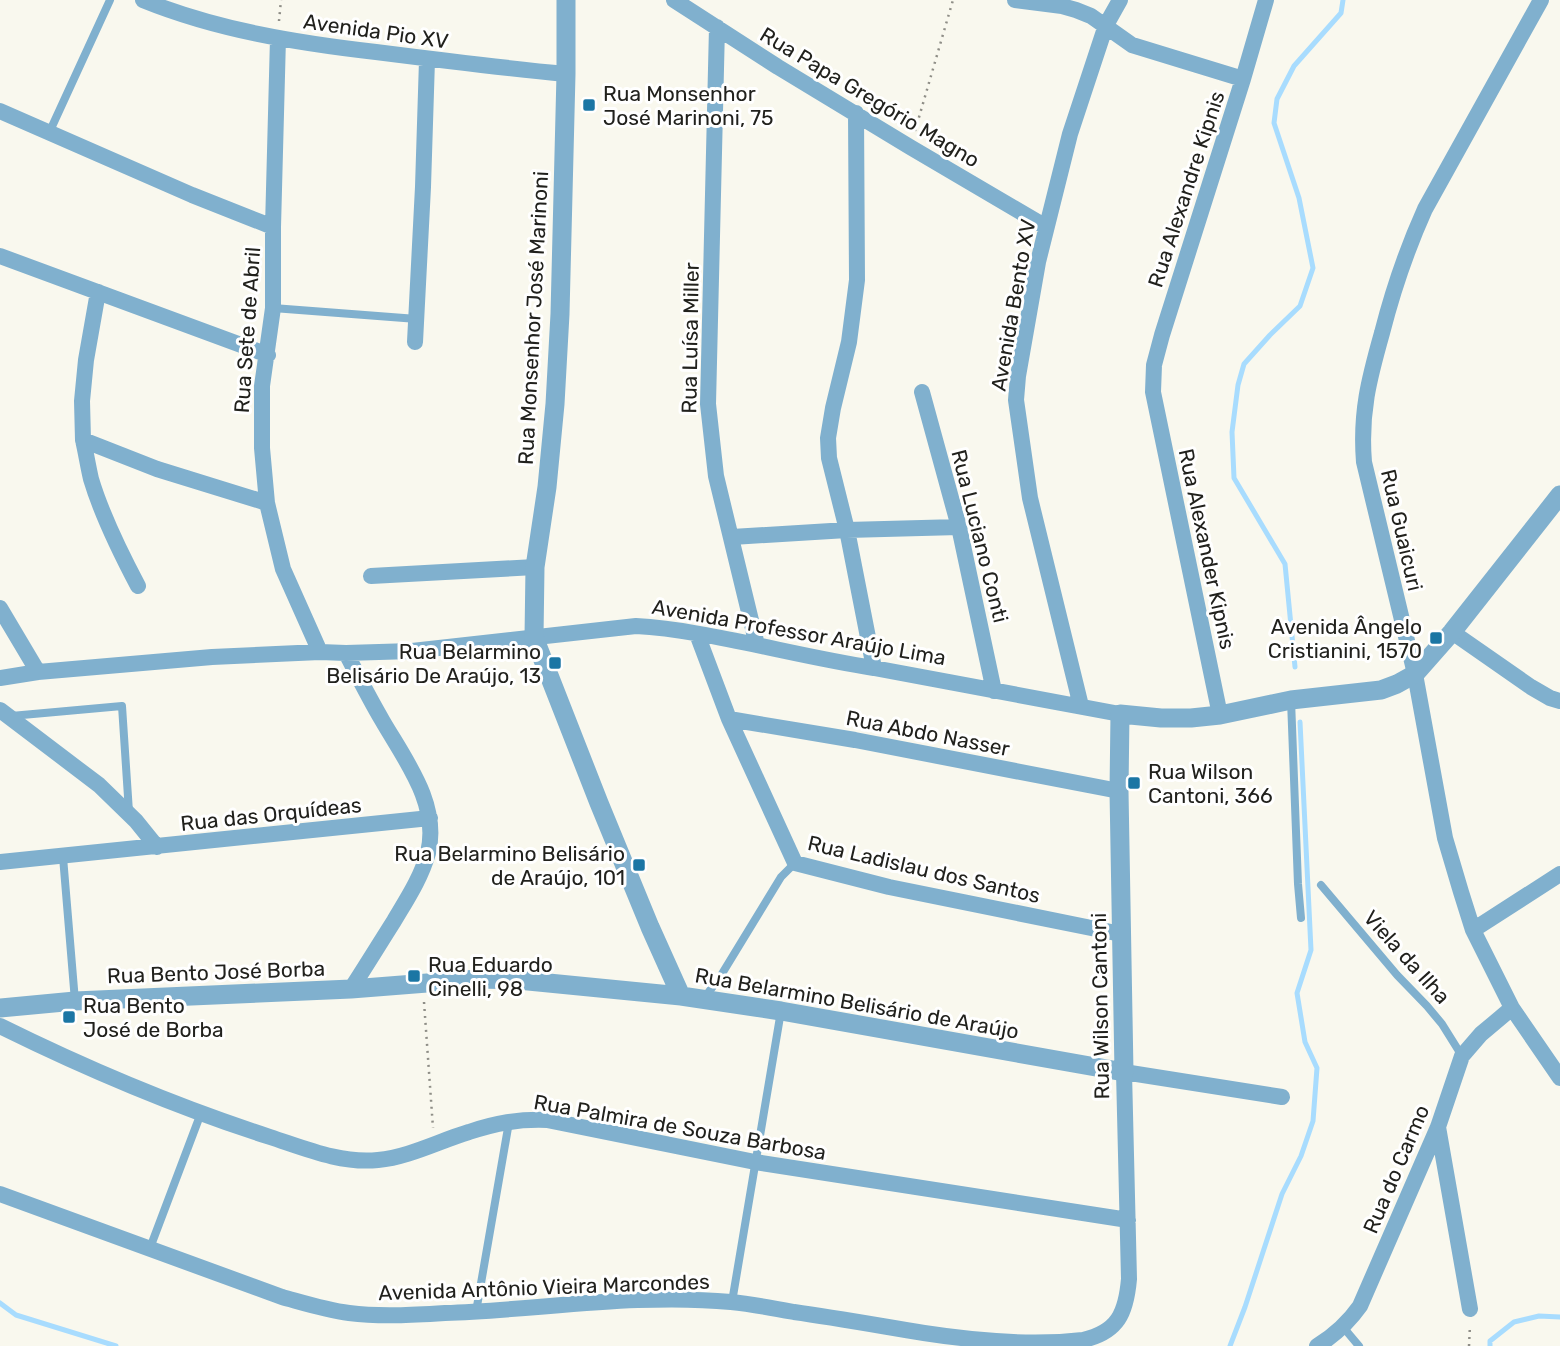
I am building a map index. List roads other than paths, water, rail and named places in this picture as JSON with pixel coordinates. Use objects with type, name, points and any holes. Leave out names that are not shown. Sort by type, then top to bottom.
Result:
[{"type":"street","name":"Avenida Pio XV","points":[[143,0],[222,26],[329,47],[566,74]]},
{"type":"street","name":"Rua Monsenhor José Marinoni","points":[[534,638],[535,566],[547,487],[556,378],[564,215],[566,0]]},
{"type":"street","name":"Rua Papa Gregório Magno","points":[[674,0],[910,147],[1046,227]]},
{"type":"street","points":[[1015,0],[1076,10],[1091,16],[1132,45],[1243,79]]},
{"type":"street","name":"Avenida Bento XV","points":[[1082,706],[1030,498],[1016,400],[1038,262],[1070,134],[1105,25],[1120,0]]},
{"type":"street","name":"Rua Alexandre Kipnis","points":[[1153,392],[1154,365],[1162,335],[1266,0]]},
{"type":"street","name":"Rua Guaicuri","points":[[1541,0],[1411,239],[1395,284],[1371,372],[1363,413],[1362,435],[1364,462],[1415,674],[1445,838],[1473,930],[1512,1008],[1560,1078]]},
{"type":"street","name":"Rua Luísa Miller","points":[[717,27],[708,404],[716,476],[757,645]]},
{"type":"street","name":"Rua Sete de Abril","points":[[278,38],[273,308],[262,386],[262,448],[267,503],[283,569],[320,652]]},
{"type":"street","points":[[415,342],[427,60]]},
{"type":"street","points":[[0,111],[192,195],[273,227]]},
{"type":"street","points":[[856,113],[856,280],[849,342],[828,438],[829,458],[847,530],[874,668]]},
{"type":"street","points":[[0,256],[268,355]]},
{"type":"street","points":[[98,292],[86,360],[82,401],[83,440],[91,478],[101,506],[138,586]]},
{"type":"street","name":"Rua Luciano Conti","points":[[922,392],[959,527],[994,691]]},
{"type":"street","name":"Rua Alexander Kipnis","points":[[1153,392],[1220,715]]},
{"type":"street","points":[[83,440],[157,469],[267,503]]},
{"type":"street","points":[[1415,674],[1452,632],[1560,495]]},
{"type":"street","points":[[732,537],[959,527]]},
{"type":"street","points":[[371,576],[535,566]]},
{"type":"street","points":[[0,608],[38,672]]},
{"type":"street","name":"Avenida Professor Araújo Lima","points":[[0,678],[38,672],[212,657],[412,651],[636,626],[660,627],[1120,714],[1161,718],[1220,715],[1291,700],[1381,690],[1415,674]]},
{"type":"street","points":[[1452,632],[1531,687],[1560,701]]},
{"type":"street","name":"Rua Ladislau dos Santos","points":[[698,634],[729,719],[795,863],[889,887],[1121,934]]},
{"type":"street","name":"Rua Belarmino Belisário de Araújo","points":[[534,638],[650,928],[681,996],[1282,1097]]},
{"type":"street","name":"Rua Bento José Borba","points":[[0,1008],[75,1001],[351,989],[421,873],[428,853],[430,818],[413,772],[370,700],[346,653]]},
{"type":"street","name":"Rua das Orquídeas","points":[[4,713],[99,785],[157,847],[430,818]]},
{"type":"street","name":"Rua Wilson Cantoni","points":[[1120,714],[1121,934],[1129,1279],[1127,1298]]},
{"type":"street","name":"Rua Abdo Nasser","points":[[729,719],[855,740],[1119,791]]},
{"type":"street","points":[[0,862],[157,847]]},
{"type":"street","points":[[1473,930],[1560,874]]},
{"type":"street","points":[[351,989],[478,979],[518,980],[681,996]]},
{"type":"street","name":"Rua do Carmo","points":[[1317,1346],[1349,1322],[1360,1306],[1438,1127],[1462,1056],[1480,1034],[1512,1008]]},
{"type":"street","name":"Rua Palmira de Souza Barbosa","points":[[0,1026],[101,1073],[201,1112],[288,1143],[356,1161],[379,1160],[510,1121],[535,1120],[572,1125],[755,1163],[1128,1220]]},
{"type":"street","points":[[1438,1127],[1470,1309]]},
{"type":"street","name":"Avenida Antônio Vieira Marcondes","points":[[0,1194],[282,1297],[352,1313],[410,1315],[677,1299],[732,1302],[988,1343],[1047,1344],[1075,1343],[1099,1335],[1114,1326],[1127,1298]]},
{"type":"lane","points":[[49,132],[110,0]]},
{"type":"lane","points":[[273,308],[417,320]]},
{"type":"lane","points":[[1291,700],[1301,918]]},
{"type":"lane","points":[[4,713],[122,706],[129,814]]},
{"type":"lane","points":[[63,857],[75,1001]]},
{"type":"lane","points":[[703,1000],[781,877],[795,863]]},
{"type":"lane","name":"Viela da Ilha","points":[[1321,885],[1442,1024],[1462,1056]]},
{"type":"lane","points":[[732,1302],[781,1012]]},
{"type":"lane","points":[[150,1248],[201,1112]]},
{"type":"lane","points":[[476,1312],[510,1121]]},
{"type":"lane","points":[[1343,1327],[1359,1346]]},
{"type":"waterway","points":[[1295,667],[1285,564],[1234,478],[1232,432],[1238,385],[1244,364],[1300,306],[1313,268],[1299,198],[1274,123],[1277,99],[1294,66],[1341,13],[1343,0]]},
{"type":"waterway","points":[[1230,1346],[1282,1194],[1301,1156],[1313,1121],[1317,1068],[1305,1042],[1297,993],[1311,950],[1300,722]]},
{"type":"waterway","points":[[0,1303],[16,1315],[116,1346]]},
{"type":"waterway","points":[[1490,1346],[1490,1341],[1514,1322],[1539,1316],[1560,1317]]},
{"type":"place","name":"Rua Monsenhor José Marinoni, 75","points":[[589,105]]},
{"type":"place","name":"Avenida Ângelo Cristianini, 1570","points":[[1436,638]]},
{"type":"place","name":"Rua Belarmino Belisário De Araújo, 13","points":[[555,663]]},
{"type":"place","name":"Rua Wilson Cantoni, 366","points":[[1134,783]]},
{"type":"place","name":"Rua Belarmino Belisário de Araújo, 101","points":[[639,865]]},
{"type":"place","name":"Rua Eduardo Cinelli, 98","points":[[414,976]]},
{"type":"place","name":"Rua Bento José de Borba","points":[[69,1017]]}]
